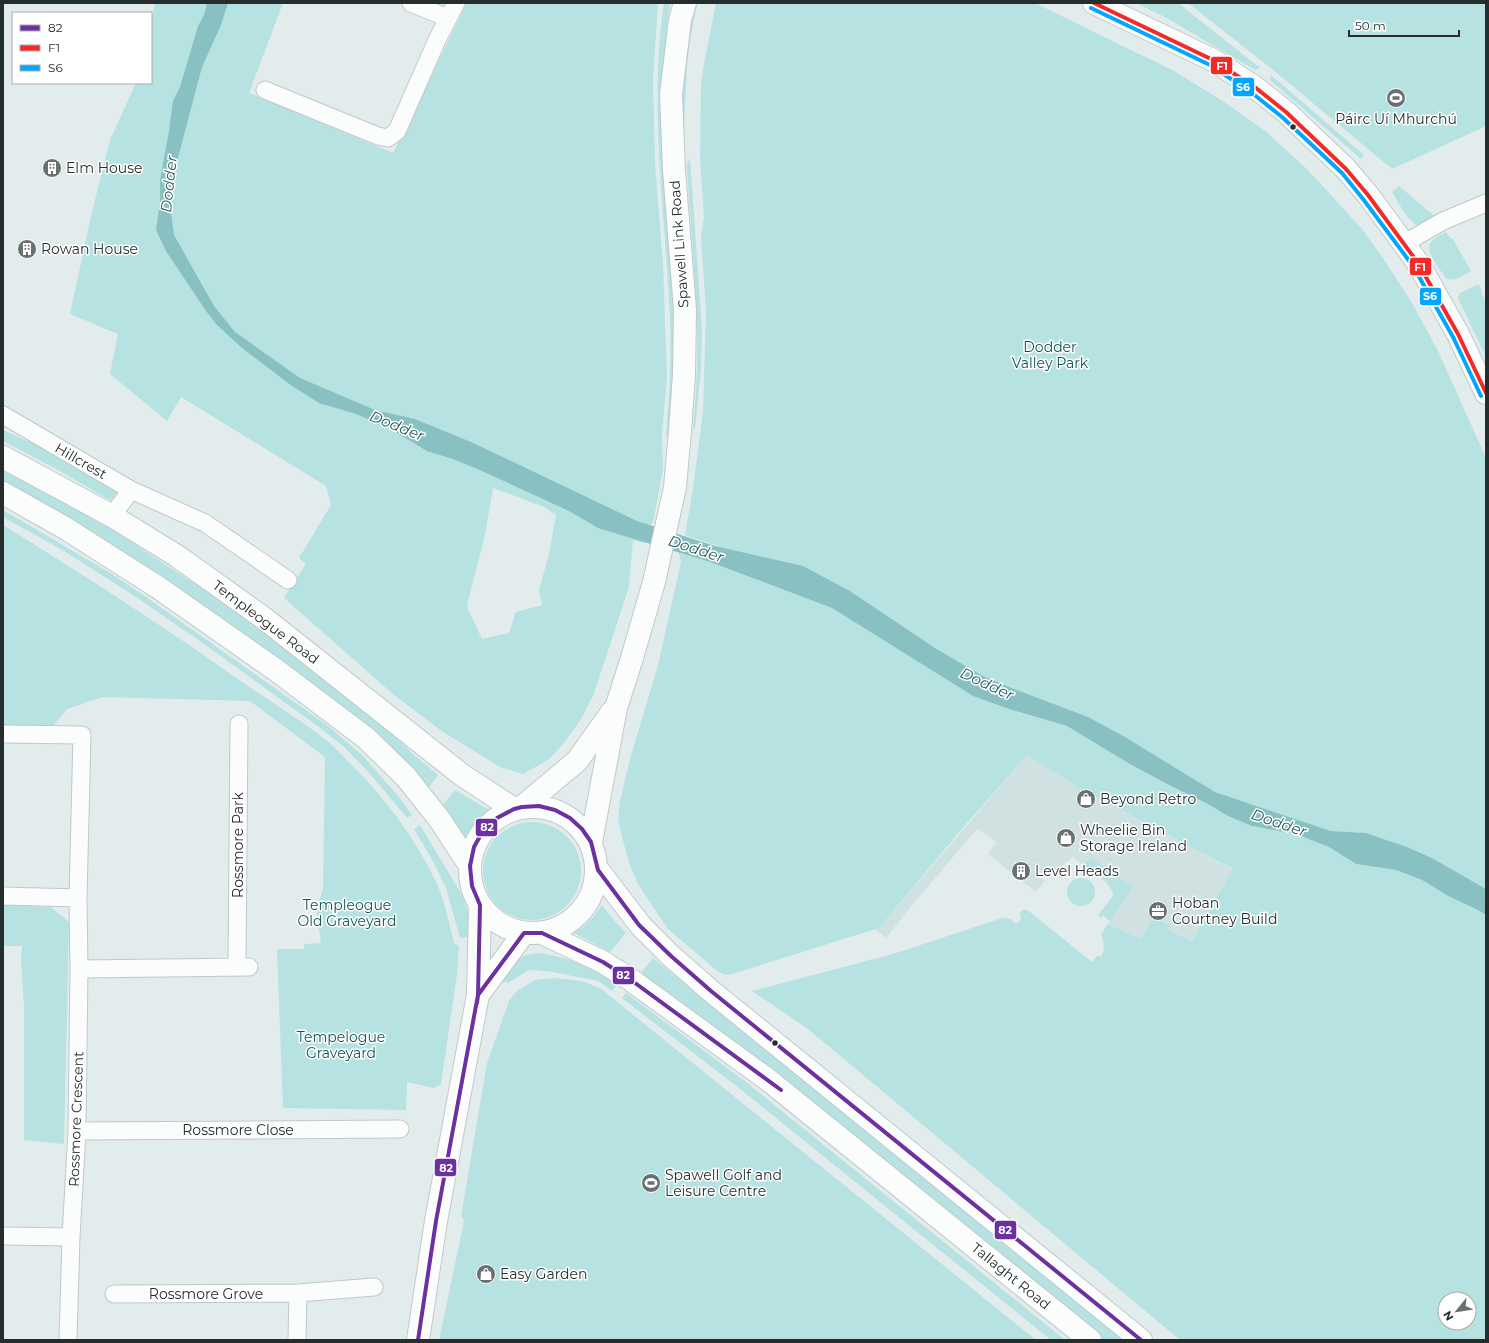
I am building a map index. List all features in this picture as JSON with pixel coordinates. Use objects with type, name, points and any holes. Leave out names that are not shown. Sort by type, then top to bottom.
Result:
[{"type":"main road","name":"Spawell Link Road","points":[[616,708],[654,582],[674,486],[680,431],[684,374],[684,310],[674,174],[672,94],[680,20],[685,3]]},
{"type":"main road","points":[[1094,3],[1213,60],[1256,88],[1286,112],[1346,169],[1405,243],[1418,263],[1458,334],[1486,393]]},
{"type":"main road","name":"Templeogue Road","points":[[3,456],[112,516],[177,556],[265,619],[462,775],[518,808]]},
{"type":"main road","points":[[3,493],[65,528],[159,588],[282,674],[366,738],[406,777],[440,820],[470,866]]},
{"type":"main road","points":[[598,870],[594,889],[586,905],[574,918],[559,928],[533,933],[503,925],[492,918],[480,905],[472,886],[470,866],[474,847],[483,831],[497,818],[518,808],[576,761],[616,708]]},
{"type":"main road","points":[[590,842],[616,708]]},
{"type":"main road","points":[[518,808],[539,806],[555,810],[570,818],[582,829],[590,842],[598,870],[639,925],[671,956],[711,991],[1141,1340]]},
{"type":"main road","points":[[418,1340],[436,1221],[478,995],[480,905]]},
{"type":"main road","points":[[478,995],[533,933]]},
{"type":"main road","name":"Tallaght Road","points":[[533,933],[603,962],[631,980],[767,1079],[1090,1340]]},
{"type":"street","points":[[411,3],[448,18]]},
{"type":"street","points":[[265,90],[378,136],[388,138],[397,131],[456,3]]},
{"type":"street","points":[[1405,243],[1443,221],[1486,203]]},
{"type":"street","name":"Hillcrest","points":[[3,415],[131,490],[205,524],[288,580]]},
{"type":"street","points":[[112,516],[131,490]]},
{"type":"street","name":"Rossmore Park","points":[[79,969],[243,967],[239,724]]},
{"type":"street","name":"Rossmore Crescent","points":[[3,734],[82,735],[78,898],[79,969],[77,1131],[71,1237],[68,1340]]},
{"type":"street","points":[[3,896],[78,898]]},
{"type":"street","name":"Rossmore Close","points":[[77,1131],[400,1129]]},
{"type":"street","points":[[3,1236],[71,1237]]},
{"type":"street","name":"Rossmore Grove","points":[[114,1294],[298,1293],[374,1287]]},
{"type":"street","points":[[297,1340],[298,1293]]},
{"type":"shaded area","points":[[1027,755],[1233,870],[1192,941],[1168,930],[1169,926],[1141,939],[1108,924],[1133,887],[1089,857],[1083,865],[1073,857],[1055,872],[1048,867],[1041,877],[1045,881],[1036,892],[988,854],[997,842],[977,829],[886,938],[875,929],[879,928]]},
{"type":"green space","points":[[155,3],[283,3],[249,93],[393,153],[467,3],[658,3],[653,79],[655,164],[663,264],[667,377],[662,434],[663,469],[654,518],[644,543],[633,540],[629,587],[594,693],[581,719],[564,743],[548,760],[523,774],[500,767],[443,732],[394,695],[284,598],[306,564],[299,558],[331,505],[326,486],[181,397],[167,421],[110,374],[118,334],[70,314],[92,212],[110,140],[136,84],[152,84],[152,17]],"holes":[[[493,488],[544,507],[556,515],[549,554],[539,590],[542,605],[516,612],[509,633],[482,639],[467,605],[485,535]]]},
{"type":"green space","points":[[664,3],[670,3],[665,46],[663,88],[666,174],[676,346],[675,380],[670,436],[666,436],[670,378],[670,315],[658,142],[658,73]]},
{"type":"green space","points":[[694,3],[697,3],[689,46],[684,129],[682,127],[681,87],[685,49]]},
{"type":"green space","name":"Dodder Valley Park","points":[[716,3],[1035,3],[1174,71],[1221,100],[1264,130],[1307,169],[1362,229],[1412,303],[1438,351],[1486,458],[1486,889],[1432,858],[1407,847],[1366,833],[1331,831],[1215,792],[1125,737],[983,676],[935,648],[850,591],[685,535],[703,412],[706,311],[701,238],[704,217],[700,158],[701,84]]},
{"type":"green space","points":[[1136,3],[1178,3],[1260,68],[1255,70],[1163,16]]},
{"type":"green space","name":"Páirc Uí Mhurchú","points":[[1188,3],[1486,3],[1486,126],[1392,169],[1272,69]]},
{"type":"green space","points":[[1271,75],[1364,155],[1361,159],[1270,80]]},
{"type":"green space","points":[[690,159],[702,329],[701,368],[695,429],[693,428],[697,346],[687,167]]},
{"type":"green space","points":[[1399,186],[1437,218],[1422,225],[1418,225],[1413,222],[1405,213],[1392,192]]},
{"type":"green space","points":[[1446,232],[1450,238],[1453,239],[1471,271],[1452,280],[1446,278],[1433,260],[1430,250],[1432,241],[1436,237]]},
{"type":"green space","points":[[1479,284],[1486,304],[1486,357],[1458,298],[1460,293]]},
{"type":"green space","points":[[3,430],[45,449],[117,492],[111,501],[60,471],[3,441]]},
{"type":"green space","points":[[3,467],[112,530],[231,607],[394,735],[414,755],[438,775],[427,790],[10,485],[3,482]]},
{"type":"green space","points":[[3,510],[112,574],[327,725],[362,755],[399,797],[412,815],[407,818],[372,776],[344,747],[319,727],[133,595],[64,551],[3,517]]},
{"type":"green space","points":[[3,525],[204,655],[244,684],[295,717],[334,746],[364,777],[399,820],[419,850],[436,882],[454,943],[459,946],[457,974],[441,1084],[434,1088],[407,1082],[406,1110],[283,1108],[277,949],[303,949],[305,944],[321,943],[316,908],[323,889],[325,757],[250,701],[102,697],[67,709],[52,727],[3,725]]},
{"type":"green space","points":[[679,553],[710,562],[832,608],[973,696],[1009,709],[1067,726],[1128,763],[1228,816],[1252,826],[1296,834],[1329,847],[1356,864],[1396,870],[1422,880],[1448,896],[1486,915],[1486,1340],[1180,1340],[808,1029],[752,991],[893,954],[1002,918],[1010,919],[1016,924],[1021,920],[1020,913],[1022,910],[1027,910],[1030,912],[1092,962],[1098,955],[1100,957],[1103,952],[1104,943],[1101,934],[1108,924],[1141,939],[1154,917],[1170,926],[1168,930],[1192,941],[1233,869],[1080,788],[1027,755],[960,831],[879,928],[725,975],[716,970],[668,929],[638,884],[630,865],[618,819],[620,801],[630,759],[658,665],[681,562]]},
{"type":"green space","points":[[455,790],[491,811],[475,824],[467,841],[442,806]]},
{"type":"green space","points":[[532,822],[551,826],[567,836],[577,852],[581,871],[577,890],[567,906],[551,916],[532,920],[513,916],[497,906],[487,890],[483,871],[487,852],[497,836],[513,826]]},
{"type":"green space","points":[[420,825],[463,897],[470,919],[472,937],[460,938],[446,888],[434,863],[414,829]]},
{"type":"green space","points":[[1090,857],[1133,887],[1110,921],[1103,916],[1101,918],[1098,915],[1113,896],[1112,891],[1106,883],[1083,865]]},
{"type":"green space","points":[[1081,878],[1087,879],[1091,882],[1094,886],[1094,898],[1091,902],[1087,905],[1081,906],[1075,905],[1071,902],[1068,898],[1067,892],[1068,886],[1071,882],[1075,879]]},
{"type":"green space","points":[[3,905],[51,907],[69,922],[64,1144],[24,1140],[24,1006],[21,961],[22,946],[3,946]]},
{"type":"green space","points":[[602,905],[626,933],[610,952],[574,933],[590,920]]},
{"type":"green space","points":[[538,953],[570,960],[590,968],[617,985],[612,991],[598,981],[535,970],[527,971],[508,983],[499,980],[520,958]]},
{"type":"green space","points":[[653,958],[1127,1340],[1102,1340],[703,1018],[641,973]]},
{"type":"green space","name":"Spawell Golf and Leisure Centre","points":[[554,978],[582,981],[600,988],[1036,1340],[439,1340],[463,1226],[464,1220],[461,1216],[487,1063],[509,1001],[517,991],[535,980]]},
{"type":"green space","points":[[626,993],[746,1082],[1065,1340],[1051,1340],[740,1089],[622,998]]},
{"type":"water","name":"Dodder","points":[[207,3],[228,3],[221,25],[202,67],[170,190],[171,212],[174,235],[214,306],[235,332],[300,378],[375,410],[415,419],[471,442],[637,521],[715,546],[803,566],[850,591],[935,648],[983,676],[1088,717],[1125,737],[1215,792],[1331,831],[1366,833],[1407,847],[1432,858],[1486,889],[1486,915],[1448,896],[1422,880],[1396,870],[1356,864],[1329,847],[1296,834],[1252,826],[1228,816],[1128,763],[1067,726],[1009,709],[973,696],[832,608],[710,562],[598,528],[569,511],[482,471],[453,459],[427,451],[389,428],[356,414],[319,403],[292,386],[242,348],[216,324],[166,251],[156,230],[160,202],[160,180],[173,101],[180,87],[198,26],[204,15]]},
{"type":"transit line","name":"F1","points":[[1094,3],[1213,60],[1256,88],[1286,112],[1346,169],[1368,195],[1418,263],[1458,334],[1486,393]]},
{"type":"transit line","name":"S6","points":[[1091,8],[1210,65],[1252,93],[1282,117],[1342,173],[1413,266],[1453,337],[1481,396]]},
{"type":"transit line","name":"82","points":[[418,1340],[436,1221],[478,995],[480,905],[472,886],[470,866],[474,847],[483,831],[497,818],[514,809],[539,806],[555,810],[570,818],[582,829],[591,842],[598,870],[639,925],[671,956],[711,991],[1141,1340]]},
{"type":"transit line","name":"82","points":[[477,1003],[478,995],[524,933],[542,933],[603,962],[631,980],[781,1090]]},
{"type":"place","name":"Páirc Uí Mhurchú","points":[[1396,98]]},
{"type":"place","name":"Elm House","points":[[52,168]]},
{"type":"place","name":"Rowan House","points":[[27,249]]},
{"type":"place","name":"Beyond Retro","points":[[1086,799]]},
{"type":"place","name":"Wheelie Bin Storage Ireland","points":[[1066,838]]},
{"type":"place","name":"Level Heads","points":[[1021,871]]},
{"type":"place","name":"Hoban Courtney Build","points":[[1158,911]]},
{"type":"place","name":"Spawell Golf and Leisure Centre","points":[[651,1183]]},
{"type":"place","name":"Easy Garden","points":[[486,1274]]},
{"type":"park label","name":"Templeogue Old Graveyard","points":[[347,914]]},
{"type":"park label","name":"Tempelogue Graveyard","points":[[341,1046]]}]
